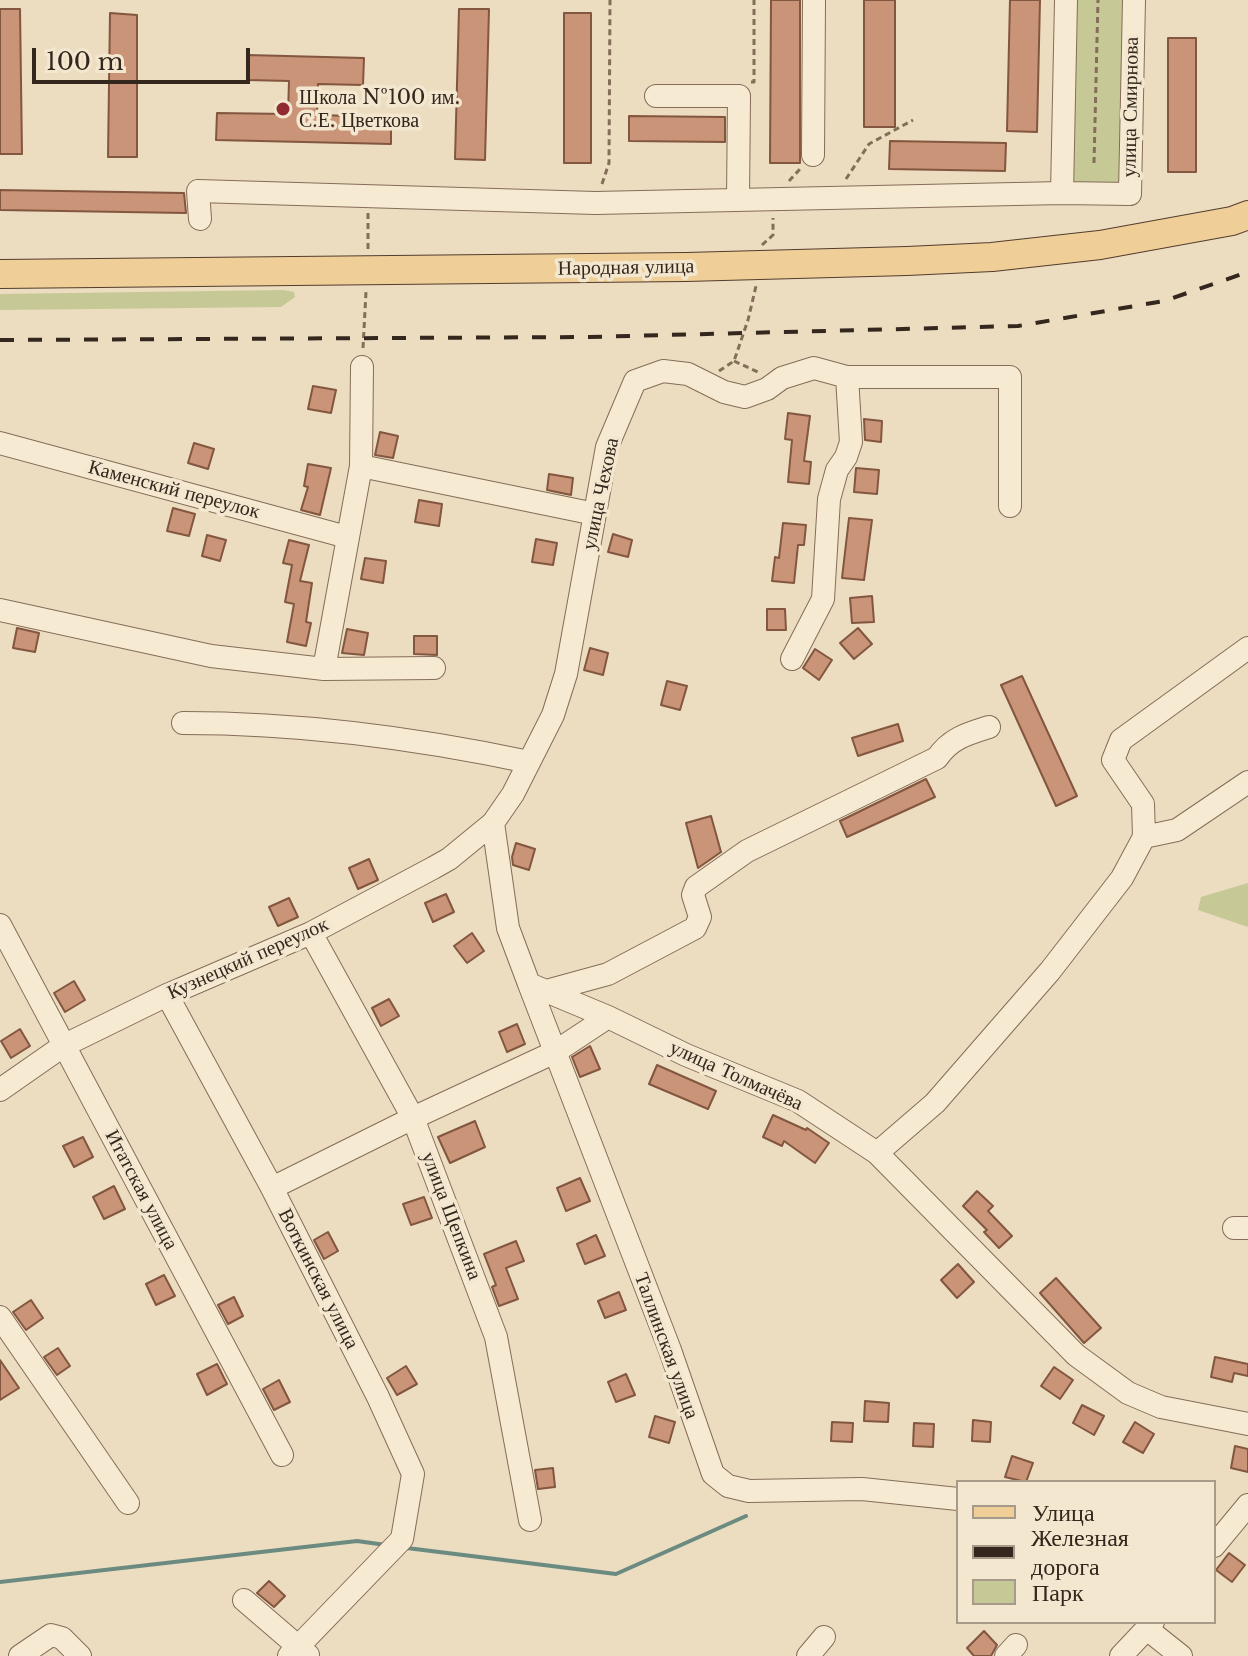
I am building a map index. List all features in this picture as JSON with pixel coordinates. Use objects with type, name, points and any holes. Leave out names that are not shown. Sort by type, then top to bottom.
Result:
[{"type":"main road","name":"Народная улица","points":[[0,274],[686,267],[978,258],[1100,245],[1232,221],[1248,215]]},
{"type":"street","points":[[813,155],[814,0]]},
{"type":"street","points":[[200,219],[198,191],[595,203],[1062,193],[1066,0]]},
{"type":"street","name":"улица Смирнова","points":[[1062,193],[1130,194],[1134,0]]},
{"type":"street","points":[[656,96],[739,96],[738,200]]},
{"type":"street","points":[[324,669],[361,466],[362,367]]},
{"type":"street","name":"улица Чехова","points":[[493,823],[513,794],[553,715],[566,674],[607,447],[635,381],[663,371],[688,374],[724,392],[745,397],[814,368],[847,377],[1010,377],[1010,506]]},
{"type":"street","points":[[792,659],[823,599],[829,499],[837,470],[851,442],[847,377]]},
{"type":"street","name":"Каменский переулок","points":[[0,443],[347,537]]},
{"type":"street","points":[[361,466],[595,514]]},
{"type":"street","points":[[0,610],[211,656],[324,669],[434,668]]},
{"type":"street","points":[[877,1153],[935,1103],[1050,971],[1122,878],[1144,837],[1143,804],[1113,760],[1121,740],[1248,648]]},
{"type":"street","points":[[183,723],[249,723],[402,739],[529,762]]},
{"type":"street","points":[[493,823],[508,928],[537,988],[608,974],[695,928],[700,917],[693,895],[696,887],[747,851],[937,758],[946,745],[960,736],[989,727]]},
{"type":"street","points":[[1144,837],[1177,830],[1248,782]]},
{"type":"street","name":"Кузнецкий переулок","points":[[0,1090],[63,1046],[167,995],[311,933],[449,859],[493,823]]},
{"type":"street","name":"Итатская улица","points":[[0,925],[282,1455]]},
{"type":"street","name":"улица Щепкина","points":[[311,933],[413,1118],[496,1337],[530,1520]]},
{"type":"street","name":"улица Толмачёва","points":[[537,988],[798,1101],[877,1153],[1086,1362],[1128,1393],[1161,1407],[1248,1424]]},
{"type":"street","name":"Таллинская улица","points":[[537,988],[555,1052],[670,1350],[713,1474],[728,1486],[749,1491],[862,1489],[956,1499]]},
{"type":"street","name":"Воткинская улица","points":[[167,995],[272,1188],[378,1397],[413,1474],[399,1543],[298,1653]]},
{"type":"street","points":[[272,1188],[555,1052],[608,1017]]},
{"type":"street","points":[[0,1317],[128,1503]]},
{"type":"street","points":[[1216,1544],[1248,1505]]},
{"type":"street","points":[[244,1600],[298,1653]]},
{"type":"street","points":[[1121,1656],[1150,1626],[1181,1656]]},
{"type":"street","points":[[20,1656],[51,1635],[62,1638],[80,1656]]},
{"type":"street","points":[[808,1656],[824,1637]]},
{"type":"path","points":[[595,203],[609,163],[610,0]]},
{"type":"path","points":[[739,96],[739,82],[754,82],[754,0]]},
{"type":"path","points":[[1094,163],[1098,0]]},
{"type":"path","points":[[836,198],[869,144],[913,120]]},
{"type":"path","points":[[734,361],[778,381]]},
{"type":"green space","points":[[1076,0],[1123,0],[1120,185],[1072,184]]},
{"type":"green space","points":[[294,292],[295,297],[281,307],[0,310],[0,294]]},
{"type":"green space","points":[[1248,883],[1248,927],[1198,910],[1201,897]]},
{"type":"building","points":[[771,0],[800,0],[800,163],[770,163]]},
{"type":"building","points":[[864,0],[895,0],[895,127],[864,127]]},
{"type":"building","points":[[1010,0],[1040,0],[1037,132],[1007,131]]},
{"type":"building","points":[[0,9],[20,9],[22,154],[0,154]]},
{"type":"building","points":[[459,9],[489,9],[485,160],[455,159]]},
{"type":"building","points":[[110,13],[137,15],[137,157],[108,157]]},
{"type":"building","points":[[564,13],[591,13],[591,163],[564,163]]},
{"type":"building","points":[[1168,38],[1196,38],[1196,172],[1168,172]]},
{"type":"building","points":[[247,55],[364,58],[363,85],[318,84],[317,115],[391,117],[391,144],[216,140],[217,113],[288,114],[289,81],[247,80]]},
{"type":"building","points":[[629,116],[725,117],[725,142],[629,141]]},
{"type":"building","points":[[890,141],[1006,143],[1005,171],[889,169]]},
{"type":"building","points":[[0,190],[184,193],[186,213],[0,210]]},
{"type":"building","points":[[313,386],[336,390],[331,413],[308,409]]},
{"type":"building","points":[[788,413],[810,416],[804,461],[811,462],[809,484],[788,482],[792,440],[785,439]]},
{"type":"building","points":[[864,419],[882,421],[881,442],[865,440]]},
{"type":"building","points":[[380,432],[398,436],[393,458],[375,455]]},
{"type":"building","points":[[194,443],[214,449],[208,469],[188,463]]},
{"type":"building","points":[[308,464],[331,468],[320,515],[301,510],[308,487],[304,486]]},
{"type":"building","points":[[856,468],[879,470],[877,494],[854,492]]},
{"type":"building","points":[[549,474],[573,478],[571,495],[547,490]]},
{"type":"building","points":[[419,500],[442,504],[439,526],[415,522]]},
{"type":"building","points":[[173,508],[195,514],[189,536],[167,531]]},
{"type":"building","points":[[849,518],[872,520],[864,580],[842,578]]},
{"type":"building","points":[[783,523],[806,525],[804,545],[798,545],[794,583],[772,581],[775,557],[779,558]]},
{"type":"building","points":[[613,534],[632,540],[628,557],[608,552]]},
{"type":"building","points":[[207,535],[226,540],[220,561],[202,556]]},
{"type":"building","points":[[536,539],[557,543],[553,565],[532,562]]},
{"type":"building","points":[[289,540],[309,545],[300,581],[312,583],[306,622],[311,623],[306,646],[287,642],[294,604],[285,602],[292,565],[283,563]]},
{"type":"building","points":[[365,558],[386,561],[383,583],[361,579]]},
{"type":"building","points":[[872,596],[874,622],[852,623],[850,598]]},
{"type":"building","points":[[767,609],[785,609],[786,630],[767,630]]},
{"type":"building","points":[[17,628],[39,633],[35,652],[13,648]]},
{"type":"building","points":[[858,628],[872,644],[854,659],[840,643]]},
{"type":"building","points":[[347,629],[368,633],[364,655],[342,653]]},
{"type":"building","points":[[414,636],[437,636],[437,655],[414,654]]},
{"type":"building","points":[[590,648],[608,653],[603,675],[584,670]]},
{"type":"building","points":[[815,649],[832,660],[819,680],[803,668]]},
{"type":"building","points":[[1022,676],[1077,796],[1056,806],[1001,685]]},
{"type":"building","points":[[667,681],[687,686],[680,710],[661,705]]},
{"type":"building","points":[[898,724],[903,741],[858,756],[852,738]]},
{"type":"building","points":[[926,779],[935,797],[847,837],[840,821]]},
{"type":"building","points":[[711,816],[721,852],[698,868],[686,823]]},
{"type":"building","points":[[516,843],[535,849],[529,870],[513,865]]},
{"type":"building","points":[[369,859],[378,880],[358,889],[349,868]]},
{"type":"building","points":[[446,894],[454,912],[433,922],[425,903]]},
{"type":"building","points":[[289,898],[298,917],[278,926],[269,907]]},
{"type":"building","points":[[472,933],[484,951],[467,963],[454,946]]},
{"type":"building","points":[[74,981],[85,1000],[65,1012],[54,993]]},
{"type":"building","points":[[389,999],[399,1016],[381,1026],[372,1008]]},
{"type":"building","points":[[517,1024],[525,1044],[507,1052],[499,1032]]},
{"type":"building","points":[[20,1029],[30,1046],[11,1058],[1,1041]]},
{"type":"building","points":[[590,1046],[600,1069],[580,1077],[572,1057]]},
{"type":"building","points":[[657,1065],[716,1091],[708,1109],[649,1084]]},
{"type":"building","points":[[773,1115],[807,1128],[829,1143],[815,1163],[784,1141],[782,1146],[763,1137]]},
{"type":"building","points":[[475,1121],[485,1147],[450,1163],[438,1137]]},
{"type":"building","points":[[83,1137],[93,1157],[74,1167],[63,1146]]},
{"type":"building","points":[[580,1178],[590,1201],[566,1211],[557,1188]]},
{"type":"building","points":[[114,1186],[125,1209],[104,1219],[93,1197]]},
{"type":"building","points":[[977,1191],[993,1206],[988,1211],[1012,1236],[999,1248],[984,1232],[987,1230],[963,1206]]},
{"type":"building","points":[[424,1197],[432,1218],[411,1225],[403,1204]]},
{"type":"building","points":[[328,1232],[338,1251],[324,1259],[314,1240]]},
{"type":"building","points":[[596,1235],[605,1256],[585,1264],[577,1244]]},
{"type":"building","points":[[516,1241],[524,1261],[506,1268],[518,1299],[499,1306],[492,1287],[496,1285],[484,1254]]},
{"type":"building","points":[[958,1264],[974,1282],[957,1298],[941,1280]]},
{"type":"building","points":[[164,1275],[175,1296],[156,1305],[146,1284]]},
{"type":"building","points":[[1056,1278],[1101,1328],[1084,1343],[1040,1293]]},
{"type":"building","points":[[619,1292],[626,1310],[605,1318],[598,1301]]},
{"type":"building","points":[[234,1297],[243,1316],[228,1324],[218,1305]]},
{"type":"building","points":[[31,1300],[43,1318],[26,1330],[13,1312]]},
{"type":"building","points":[[58,1348],[70,1366],[57,1375],[44,1357]]},
{"type":"building","points":[[1215,1357],[1248,1364],[1248,1376],[1234,1373],[1232,1382],[1211,1377]]},
{"type":"building","points":[[0,1360],[19,1388],[0,1400]]},
{"type":"building","points":[[217,1364],[227,1384],[207,1395],[197,1374]]},
{"type":"building","points":[[406,1366],[417,1384],[397,1395],[387,1378]]},
{"type":"building","points":[[1054,1367],[1073,1380],[1060,1399],[1041,1386]]},
{"type":"building","points":[[626,1374],[635,1395],[616,1402],[608,1382]]},
{"type":"building","points":[[279,1380],[290,1402],[274,1410],[263,1389]]},
{"type":"building","points":[[865,1401],[889,1403],[888,1422],[864,1421]]},
{"type":"building","points":[[1082,1405],[1104,1416],[1094,1435],[1073,1423]]},
{"type":"building","points":[[655,1416],[675,1422],[669,1443],[649,1437]]},
{"type":"building","points":[[973,1420],[991,1422],[990,1442],[972,1441]]},
{"type":"building","points":[[832,1422],[853,1423],[852,1442],[831,1441]]},
{"type":"building","points":[[1135,1422],[1154,1434],[1143,1453],[1123,1442]]},
{"type":"building","points":[[914,1423],[934,1424],[933,1447],[913,1446]]},
{"type":"building","points":[[1235,1446],[1248,1449],[1248,1472],[1231,1468]]},
{"type":"building","points":[[1012,1456],[1033,1463],[1027,1480],[1005,1477]]},
{"type":"building","points":[[553,1468],[555,1487],[538,1489],[535,1470]]},
{"type":"building","points":[[1229,1553],[1245,1565],[1232,1582],[1216,1570]]},
{"type":"building","points":[[269,1581],[285,1596],[274,1607],[257,1593]]},
{"type":"building","points":[[984,1631],[997,1645],[991,1656],[974,1656],[967,1648]]},
{"type":"waterway","points":[[407,1548],[616,1574],[746,1516]]},
{"type":"waterway","points":[[0,1582],[357,1541],[386,1545]]},
{"type":"railway","points":[[0,340],[589,337],[1018,326],[1164,301],[1248,272]]},
{"type":"place","name":"Школа №100 им. С.Е. Цветкова","points":[[283,109]]}]
